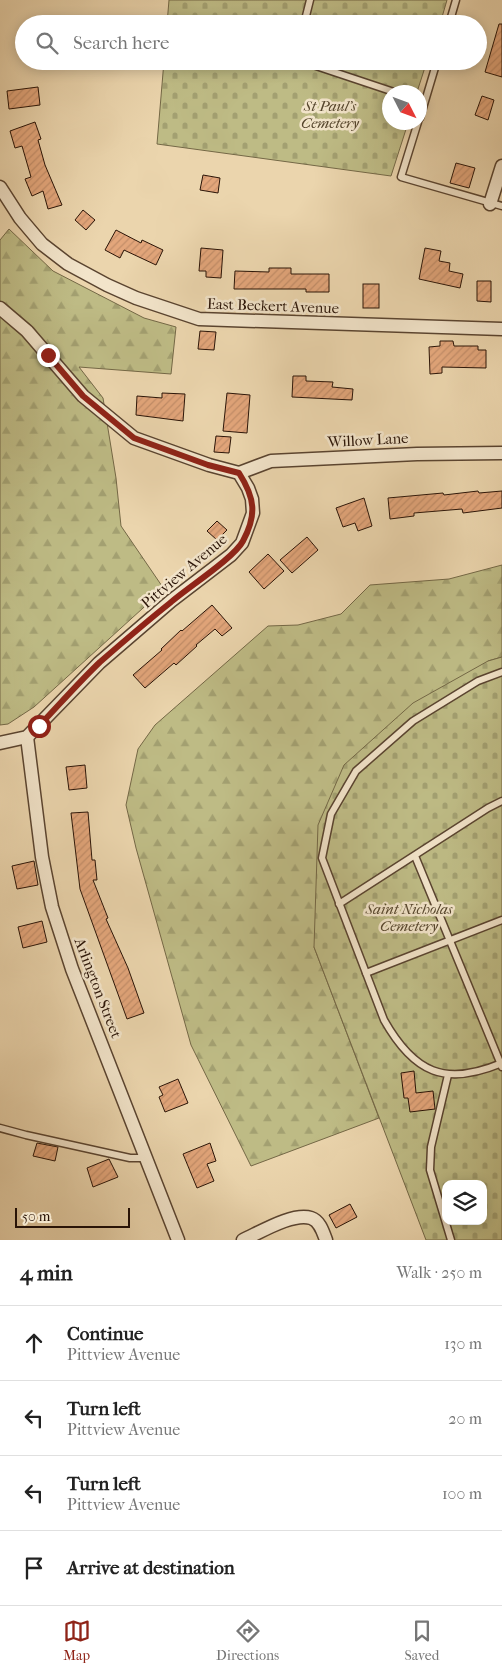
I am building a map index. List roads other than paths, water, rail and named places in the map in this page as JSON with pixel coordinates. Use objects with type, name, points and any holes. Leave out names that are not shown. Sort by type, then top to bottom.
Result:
[{"type":"street","points":[[496,205],[502,166]]},
{"type":"street","name":"East Beckert Avenue","points":[[0,187],[20,218],[42,244],[68,264],[136,298],[199,320],[502,329]]},
{"type":"street","points":[[0,308],[27,331],[83,396],[134,438],[208,465],[239,473]]},
{"type":"street","name":"Willow Lane","points":[[239,473],[271,461],[417,454],[502,453]]},
{"type":"street","name":"Pittview Avenue","points":[[27,737],[99,663],[171,601],[231,555],[242,543],[252,513],[252,499],[239,473]]},
{"type":"street","points":[[0,743],[27,737]]},
{"type":"street","name":"Arlington Street","points":[[27,737],[42,857],[52,907],[72,968],[178,1240]]},
{"type":"street","points":[[243,1240],[293,1218],[311,1218],[321,1226],[326,1240]]},
{"type":"lane","points":[[306,15],[310,0]]},
{"type":"lane","points":[[452,15],[456,0]]},
{"type":"lane","points":[[328,70],[382,88]]},
{"type":"lane","points":[[427,95],[434,70]]},
{"type":"lane","points":[[415,130],[401,178],[496,205]]},
{"type":"lane","points":[[415,856],[502,1065],[448,1075],[437,1073],[409,1056],[396,1040],[384,1020],[322,858],[330,814],[356,771],[413,721],[478,682],[502,672]]},
{"type":"lane","points":[[339,904],[502,800]]},
{"type":"lane","points":[[366,974],[502,920]]},
{"type":"lane","points":[[448,1075],[431,1147],[430,1170],[451,1240]]},
{"type":"lane","points":[[0,1128],[130,1158],[147,1158]]},
{"type":"park label","name":"St Paul's Cemetery","points":[[330,114]]},
{"type":"park label","name":"Saint Nicholas Cemetery","points":[[409,918]]}]
